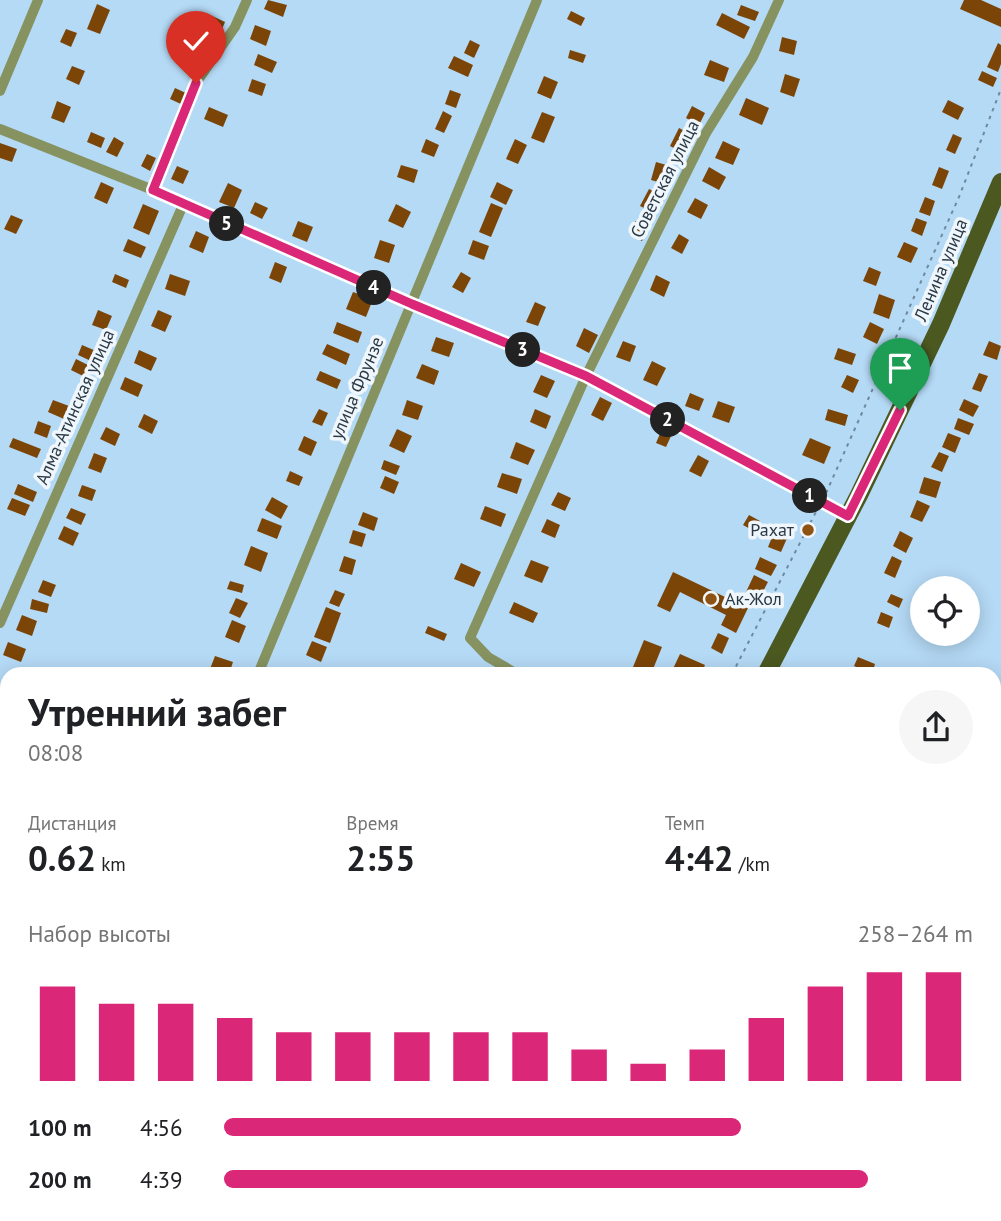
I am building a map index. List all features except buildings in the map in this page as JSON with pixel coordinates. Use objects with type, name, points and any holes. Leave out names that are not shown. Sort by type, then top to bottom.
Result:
[{"type":"main road","name":"Ленина улица","points":[[770,667],[848,516],[941,324],[1000,187]]},
{"type":"street","points":[[0,91],[38,0]]},
{"type":"street","points":[[153,190],[196,83],[235,27],[247,0]]},
{"type":"street","name":"улица Фрунзе","points":[[261,667],[537,0]]},
{"type":"street","name":"Советская улица","points":[[505,667],[488,657],[470,638],[586,376],[706,133],[754,57],[779,0]]},
{"type":"street","points":[[0,129],[153,190],[412,304],[586,376],[848,516]]},
{"type":"street","name":"Алма-Атинская улица","points":[[0,622],[183,205]]},
{"type":"path","points":[[736,667],[822,502],[959,197],[1001,89]]},
{"type":"place","name":"Рахат","points":[[808,530]]},
{"type":"place","name":"Ак-Жол","points":[[711,599]]},
{"type":"route","points":[[196,83],[153,190],[412,304],[586,376],[848,516],[900,410]]}]
